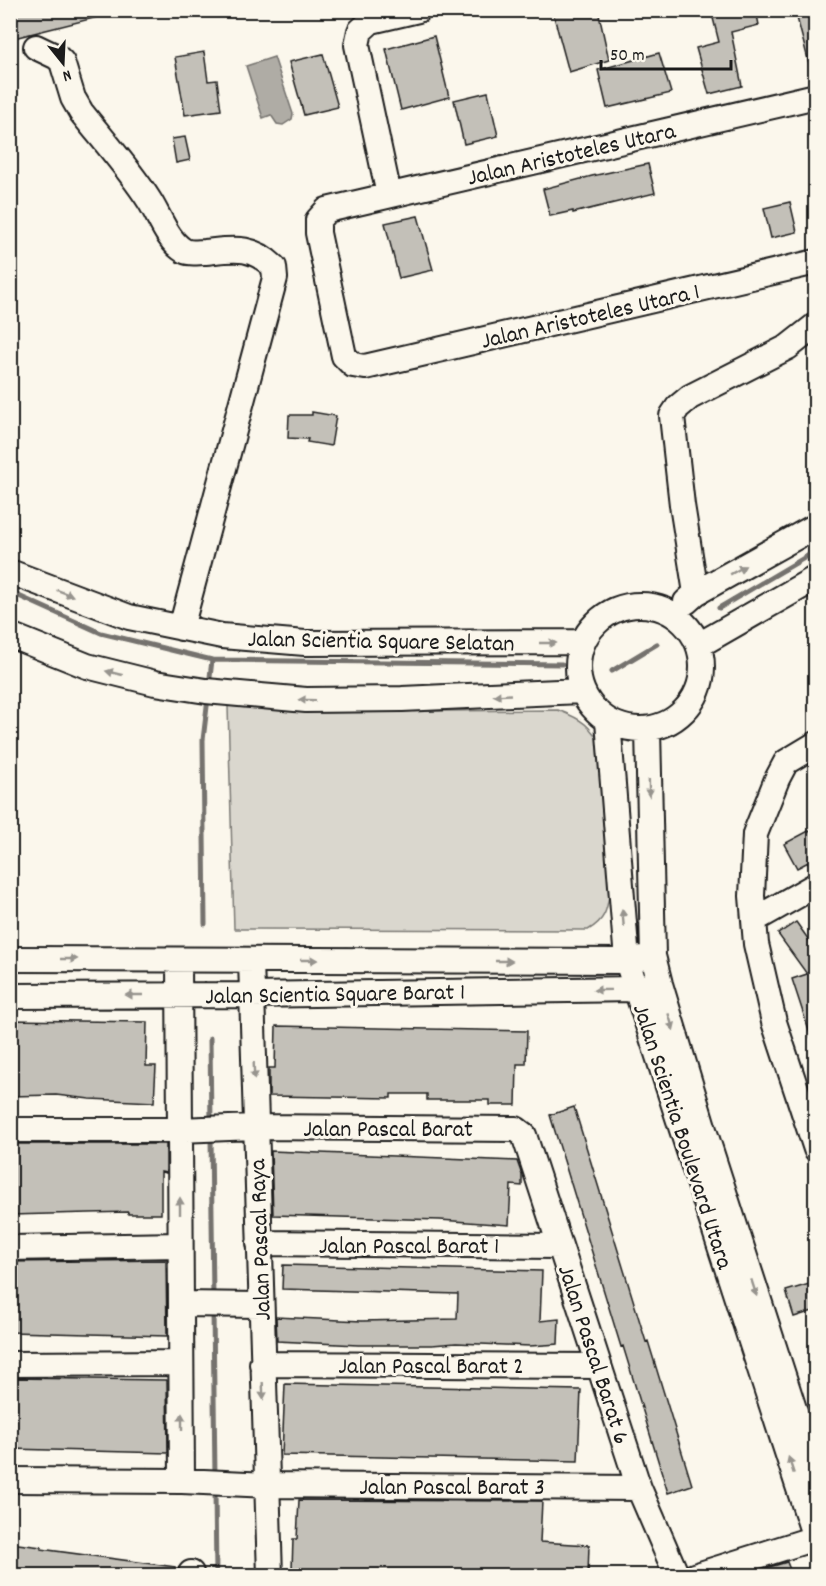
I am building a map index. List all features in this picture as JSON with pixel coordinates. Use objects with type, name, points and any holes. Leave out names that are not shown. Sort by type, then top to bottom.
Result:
[{"type":"street","points":[[389,195],[357,45],[360,31],[371,21],[418,10]]},
{"type":"street","points":[[36,47],[57,57],[62,62],[73,98],[81,112],[149,200],[173,241],[184,250],[195,253],[249,250],[264,257],[274,267],[275,278],[181,628]]},
{"type":"street","name":"Jalan Aristoteles Utara","points":[[365,367],[353,366],[344,356],[318,233],[318,220],[327,210],[816,96]]},
{"type":"street","name":"Jalan Aristoteles Utara 1","points":[[365,367],[816,262]]},
{"type":"street","points":[[696,593],[682,505],[672,416],[678,407],[690,397],[788,347],[816,325]]},
{"type":"street","points":[[672,613],[696,593],[816,526]]},
{"type":"street","name":"Jalan Scientia Square Selatan","points":[[10,572],[129,617],[222,636],[305,644],[582,642]]},
{"type":"street","points":[[699,645],[816,578]]},
{"type":"street","points":[[631,605],[652,606],[672,613],[688,627],[699,645],[703,663],[701,682],[693,699],[681,714],[666,724],[648,729],[627,729],[608,721],[592,708],[581,691],[577,675],[577,658],[582,642],[593,624],[611,612],[631,605]]},
{"type":"street","points":[[10,635],[87,666],[155,683],[206,691],[306,700],[402,699],[581,691]]},
{"type":"street","name":"Jalan Scientia Boulevard Utara","points":[[608,721],[627,961],[808,1541]]},
{"type":"street","name":"Jalan Scientia Boulevard Utara","points":[[648,729],[653,956],[816,1477]]},
{"type":"street","points":[[816,744],[786,762],[755,834],[752,896],[756,944],[774,1022],[807,1099],[816,1149]]},
{"type":"street","points":[[754,920],[816,885]]},
{"type":"street","name":"Jalan Scientia Square Barat 1","points":[[10,959],[627,961],[653,956]]},
{"type":"street","points":[[180,960],[178,995],[187,1130],[180,1245],[189,1304],[181,1363],[191,1482]]},
{"type":"street","name":"Jalan Pascal Raya","points":[[251,960],[270,1575]]},
{"type":"street","name":"Jalan Scientia Square Barat 1","points":[[10,996],[636,989],[660,984]]},
{"type":"street","name":"Jalan Pascal Barat","points":[[10,1130],[187,1130],[255,1127],[516,1129],[520,1131]]},
{"type":"street","name":"Jalan Pascal Barat 6","points":[[520,1131],[524,1135],[639,1488],[677,1575]]},
{"type":"street","name":"Jalan Pascal Barat 1","points":[[259,1244],[560,1246]]},
{"type":"street","points":[[10,1248],[180,1245]]},
{"type":"street","points":[[189,1304],[260,1305]]},
{"type":"street","points":[[10,1364],[181,1363]]},
{"type":"street","name":"Jalan Pascal Barat 2","points":[[262,1364],[599,1366]]},
{"type":"street","name":"Jalan Pascal Barat 3","points":[[10,1480],[639,1488]]},
{"type":"street","points":[[694,1575],[808,1541]]},
{"type":"shaded area","points":[[274,57],[293,114],[292,119],[283,125],[277,124],[271,115],[263,118],[246,66]]},
{"type":"shaded area","points":[[228,706],[339,712],[558,710],[574,717],[590,729],[604,748],[610,890],[602,918],[588,930],[234,929]]},
{"type":"building","points":[[10,10],[102,10],[102,16],[10,39]]},
{"type":"building","points":[[562,10],[598,10],[609,60],[569,72],[553,13]]},
{"type":"building","points":[[711,10],[756,10],[759,25],[731,32],[742,86],[709,94],[696,48],[719,42]]},
{"type":"building","points":[[795,10],[816,10],[816,71],[811,71]]},
{"type":"building","points":[[434,36],[449,97],[401,110],[386,49]]},
{"type":"building","points":[[204,52],[208,81],[217,80],[221,110],[185,115],[175,57]]},
{"type":"building","points":[[659,53],[671,93],[607,108],[598,70]]},
{"type":"building","points":[[323,54],[338,107],[304,115],[289,62]]},
{"type":"building","points":[[488,92],[498,136],[464,144],[454,100]]},
{"type":"building","points":[[185,137],[190,160],[176,163],[172,139]]},
{"type":"building","points":[[648,164],[655,193],[573,213],[573,211],[550,216],[543,189]]},
{"type":"building","points":[[790,202],[797,232],[771,238],[764,208]]},
{"type":"building","points":[[418,216],[433,270],[399,278],[385,223]]},
{"type":"building","points":[[312,412],[336,416],[331,446],[307,442],[308,439],[288,438],[289,415],[312,415]]},
{"type":"building","points":[[816,827],[816,858],[797,868],[784,844]]},
{"type":"building","points":[[796,922],[816,950],[816,1043],[813,1043],[792,979],[807,974],[778,934]]},
{"type":"building","points":[[10,1020],[147,1022],[146,1066],[156,1066],[154,1102],[56,1095],[10,1096]]},
{"type":"building","points":[[276,1026],[527,1031],[526,1064],[517,1064],[516,1105],[490,1105],[490,1100],[427,1100],[427,1094],[391,1094],[391,1098],[269,1096],[269,1068],[275,1068]]},
{"type":"building","points":[[574,1107],[692,1485],[668,1493],[550,1115]]},
{"type":"building","points":[[10,1144],[166,1144],[166,1173],[161,1172],[161,1214],[128,1214],[128,1212],[10,1215]]},
{"type":"building","points":[[271,1151],[517,1161],[522,1175],[522,1186],[511,1185],[509,1225],[440,1220],[273,1215]]},
{"type":"building","points":[[166,1260],[167,1336],[10,1332],[10,1262]]},
{"type":"building","points":[[283,1265],[542,1271],[540,1321],[559,1319],[558,1344],[530,1346],[456,1343],[358,1345],[277,1341],[276,1317],[362,1321],[457,1319],[458,1294],[282,1289]]},
{"type":"building","points":[[816,1282],[816,1310],[794,1317],[786,1291]]},
{"type":"building","points":[[10,1378],[167,1380],[168,1453],[10,1449]]},
{"type":"building","points":[[285,1384],[581,1390],[578,1461],[282,1455]]},
{"type":"building","points":[[299,1500],[542,1501],[540,1542],[589,1545],[588,1575],[292,1570],[293,1539],[297,1539]]},
{"type":"building","points":[[10,1543],[175,1567],[174,1575],[10,1575]]},
{"type":"building","points":[[787,1562],[792,1575],[743,1575]]},
{"type":"waterway","points":[[719,608],[816,551]]},
{"type":"waterway","points":[[10,592],[101,633],[212,660],[562,664]]},
{"type":"waterway","points":[[612,671],[657,644]]},
{"type":"waterway","points":[[209,686],[212,660]]},
{"type":"waterway","points":[[205,924],[203,740],[208,698]]},
{"type":"waterway","points":[[210,1038],[211,1124]]},
{"type":"waterway","points":[[211,1136],[213,1298]]},
{"type":"waterway","points":[[213,1310],[215,1478]]},
{"type":"waterway","points":[[215,1490],[216,1576]]}]
